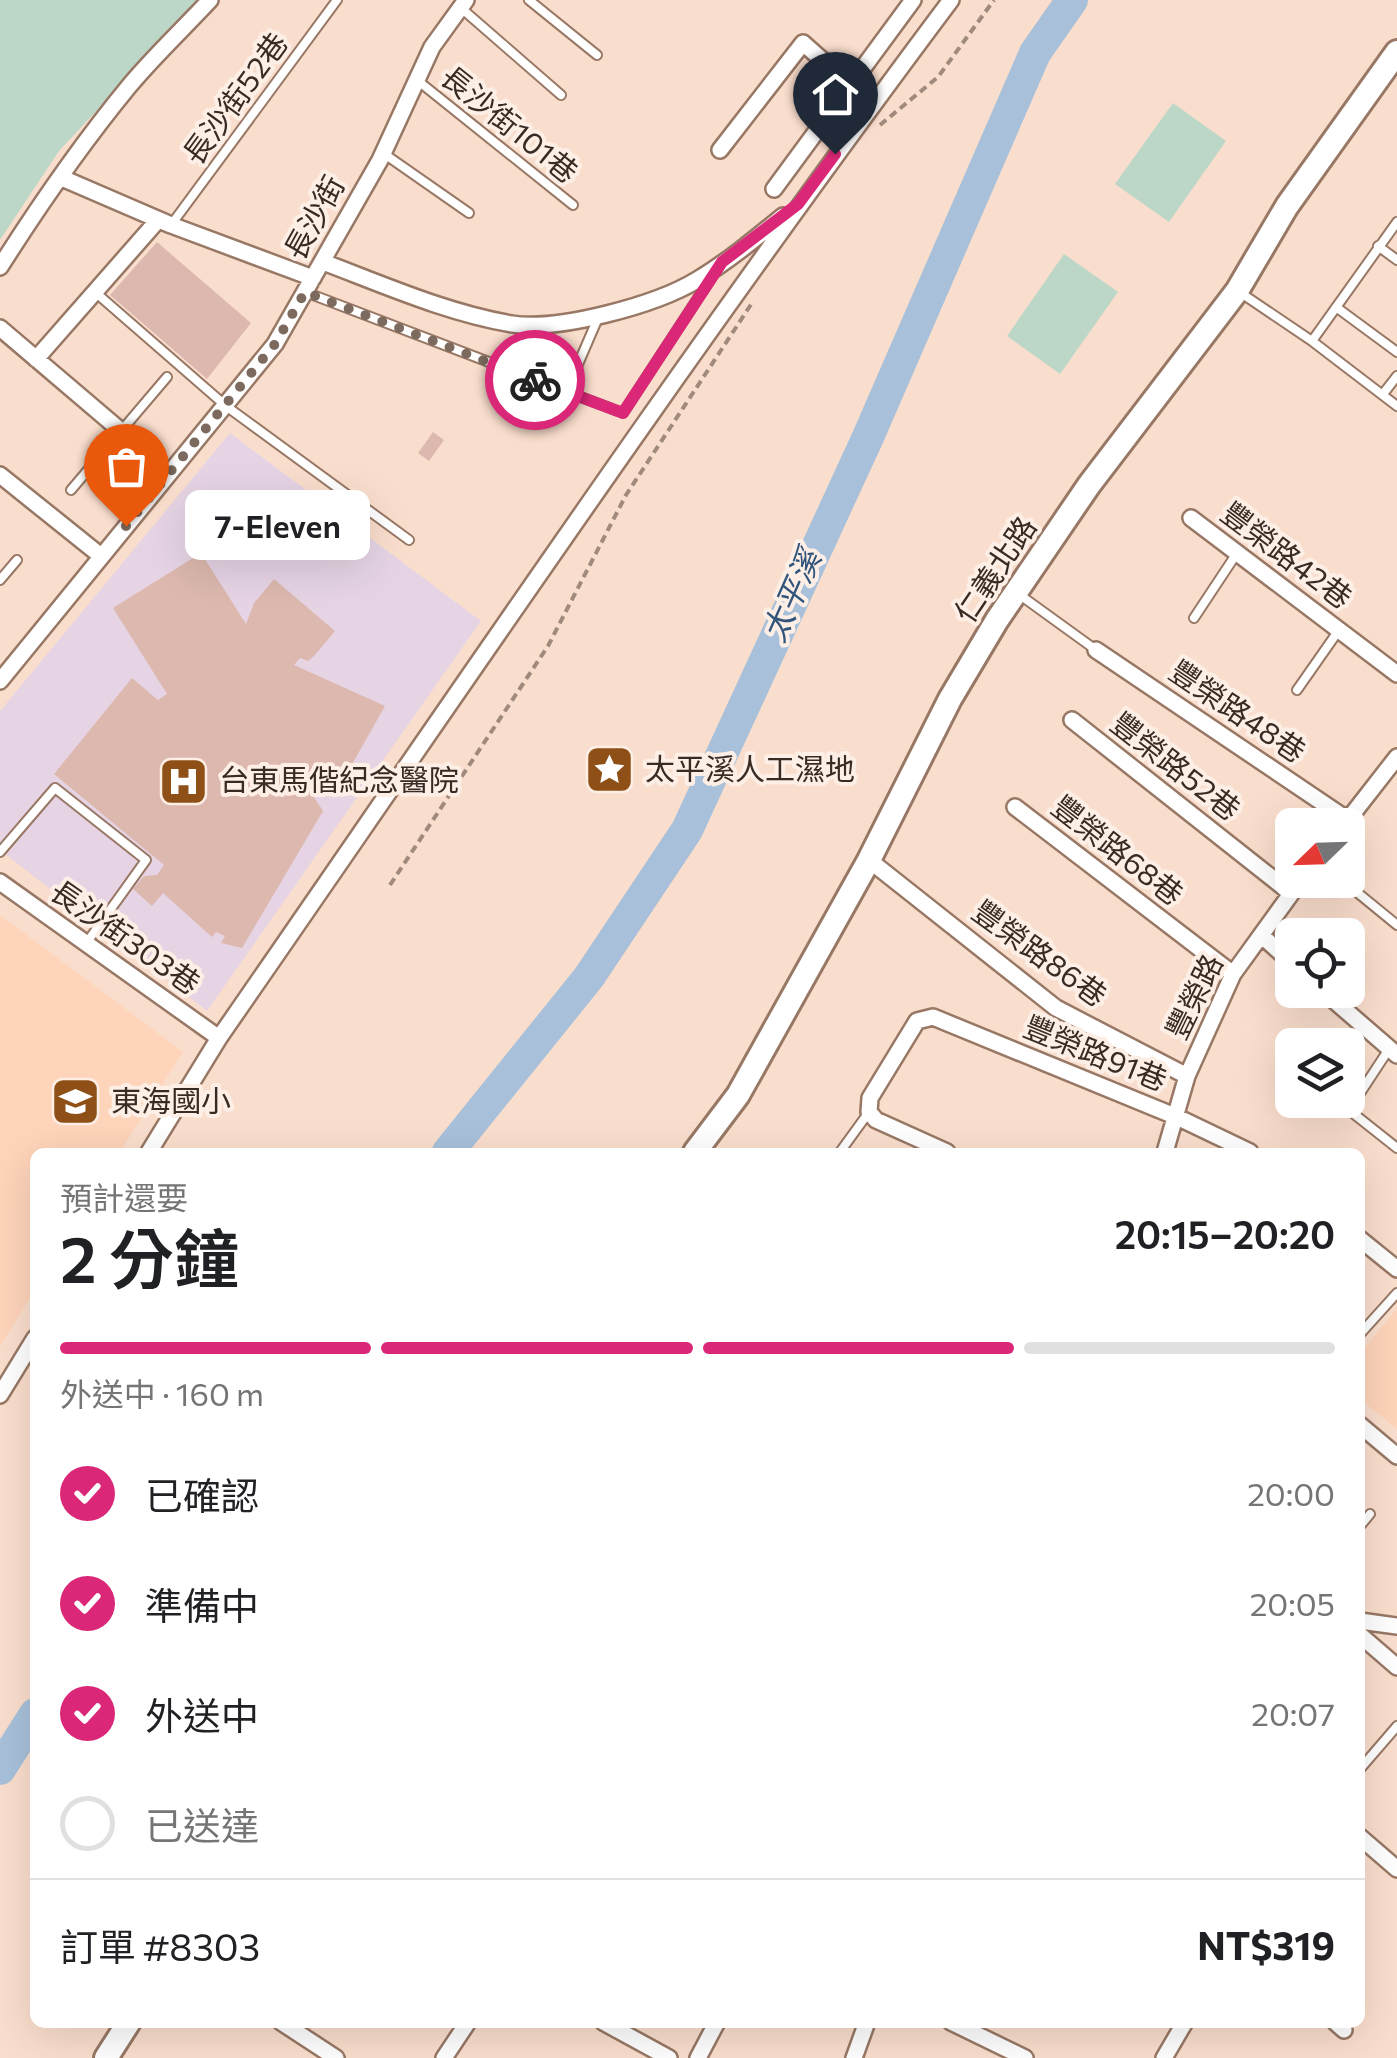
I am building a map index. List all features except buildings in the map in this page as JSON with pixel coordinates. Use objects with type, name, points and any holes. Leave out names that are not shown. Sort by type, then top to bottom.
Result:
[{"type":"street","points":[[0,267],[44,197],[131,84],[210,0]]},
{"type":"street","points":[[774,190],[913,0]]},
{"type":"street","points":[[151,1148],[219,1038],[798,204],[951,0]]},
{"type":"street","name":"長沙街","points":[[0,681],[275,344],[383,153],[432,47],[464,4]]},
{"type":"street","points":[[720,150],[803,43],[872,105]]},
{"type":"street","name":"仁義北路","points":[[698,1148],[738,1095],[869,860],[950,699],[1016,592],[1089,485],[1237,291],[1287,206],[1397,52]]},
{"type":"street","points":[[62,178],[309,285]]},
{"type":"street","points":[[323,262],[414,297],[511,324],[534,326],[598,318],[694,282],[798,204]]},
{"type":"street","points":[[36,359],[165,222]]},
{"type":"street","points":[[0,328],[121,431]]},
{"type":"street","points":[[0,475],[101,556]]},
{"type":"street","name":"豐榮路42巷","points":[[1190,518],[1397,674]]},
{"type":"street","name":"豐榮路48巷","points":[[1096,650],[1326,808]]},
{"type":"street","name":"豐榮路52巷","points":[[1072,720],[1275,871]]},
{"type":"street","points":[[1360,808],[1391,777],[1397,758]]},
{"type":"street","name":"豐榮路68巷","points":[[1015,807],[1233,974]]},
{"type":"street","name":"豐榮路86巷","points":[[869,860],[1056,1008],[1187,1076]]},
{"type":"street","name":"長沙街303巷","points":[[0,882],[219,1038]]},
{"type":"street","name":"豐榮路","points":[[1166,1148],[1187,1076],[1233,974],[1288,898]]},
{"type":"street","points":[[1260,935],[1275,949]]},
{"type":"street","points":[[1343,1008],[1393,1052]]},
{"type":"street","name":"豐榮路91巷","points":[[870,1112],[870,1098],[917,1021],[933,1017],[1177,1116],[1242,1148]]},
{"type":"street","points":[[870,1112],[876,1120],[938,1148]]},
{"type":"street","points":[[1365,1243],[1397,1269]]},
{"type":"street","points":[[0,1396],[30,1346]]},
{"type":"street","points":[[1365,1429],[1397,1456]]},
{"type":"street","points":[[1365,1622],[1397,1626]]},
{"type":"street","points":[[1365,1639],[1397,1667]]},
{"type":"street","points":[[1365,1841],[1397,1869]]},
{"type":"street","points":[[106,2058],[125,2028]]},
{"type":"street","points":[[291,2028],[336,2058]]},
{"type":"street","points":[[444,2058],[464,2028]]},
{"type":"street","points":[[615,2028],[669,2058]]},
{"type":"street","points":[[698,2058],[714,2028]]},
{"type":"street","points":[[854,2058],[865,2028]]},
{"type":"street","points":[[964,2028],[1025,2058]]},
{"type":"street","points":[[1164,2058],[1181,2028]]},
{"type":"lane","name":"長沙街52巷","points":[[165,222],[337,0]]},
{"type":"lane","points":[[529,0],[597,54]]},
{"type":"lane","points":[[464,4],[561,95]]},
{"type":"lane","name":"長沙街101巷","points":[[417,80],[573,206]]},
{"type":"lane","points":[[383,153],[469,213]]},
{"type":"lane","points":[[1312,341],[1397,222]]},
{"type":"lane","points":[[1378,246],[1397,260]]},
{"type":"lane","points":[[309,285],[623,413],[722,262]]},
{"type":"lane","points":[[1237,291],[1312,341],[1397,406]]},
{"type":"lane","points":[[95,292],[226,406],[409,540]]},
{"type":"lane","points":[[1336,306],[1397,352]]},
{"type":"lane","points":[[566,392],[598,318]]},
{"type":"lane","points":[[516,372],[534,326]]},
{"type":"lane","points":[[1383,394],[1397,376]]},
{"type":"lane","points":[[71,490],[167,377]]},
{"type":"lane","points":[[1194,618],[1237,553]]},
{"type":"lane","points":[[0,580],[17,560]]},
{"type":"lane","points":[[1016,592],[1096,650]]},
{"type":"lane","points":[[1297,690],[1340,630]]},
{"type":"lane","points":[[0,852],[55,788],[146,860],[85,945]]},
{"type":"lane","points":[[1364,898],[1397,925]]},
{"type":"lane","points":[[1393,1052],[1350,1110],[1397,1148]]},
{"type":"lane","points":[[843,1148],[870,1112]]},
{"type":"lane","points":[[1365,1328],[1397,1292]]},
{"type":"lane","points":[[1365,1520],[1370,1514]]},
{"type":"lane","points":[[1365,1762],[1397,1726]]},
{"type":"path","points":[[880,125],[938,76],[994,0]]},
{"type":"path","points":[[390,885],[548,646],[626,495],[760,291]]},
{"type":"shaded area","name":"台東馬偕紀念醫院","points":[[230,433],[481,621],[207,1011],[0,850],[0,711]]},
{"type":"shaded area","name":"東海國小","points":[[0,915],[183,1052],[123,1148],[30,1148],[30,1298],[0,1346]]},
{"type":"shaded area","points":[[1397,1308],[1397,1429],[1365,1403],[1365,1348]]},
{"type":"green space","points":[[0,0],[200,0],[59,151],[0,240]]},
{"type":"green space","points":[[1173,103],[1226,141],[1169,222],[1115,184]]},
{"type":"green space","points":[[1064,254],[1118,292],[1060,374],[1007,336]]},
{"type":"waterway","name":"太平溪","points":[[451,1148],[589,977],[687,830],[868,437],[1035,53],[1072,0]]},
{"type":"waterway","name":"太平溪","points":[[0,1769],[30,1722]]},
{"type":"way so far","points":[[126,526],[275,344],[305,292],[535,380]]},
{"type":"place","name":"7-Eleven","points":[[126,526]]},
{"type":"place","name":"太平溪人工濕地","points":[[610,770]]},
{"type":"place","name":"台東馬偕紀念醫院","points":[[184,781]]},
{"type":"place","name":"東海國小","points":[[76,1102]]},
{"type":"route","points":[[535,380],[623,413],[722,262],[798,204],[835,154]]}]
